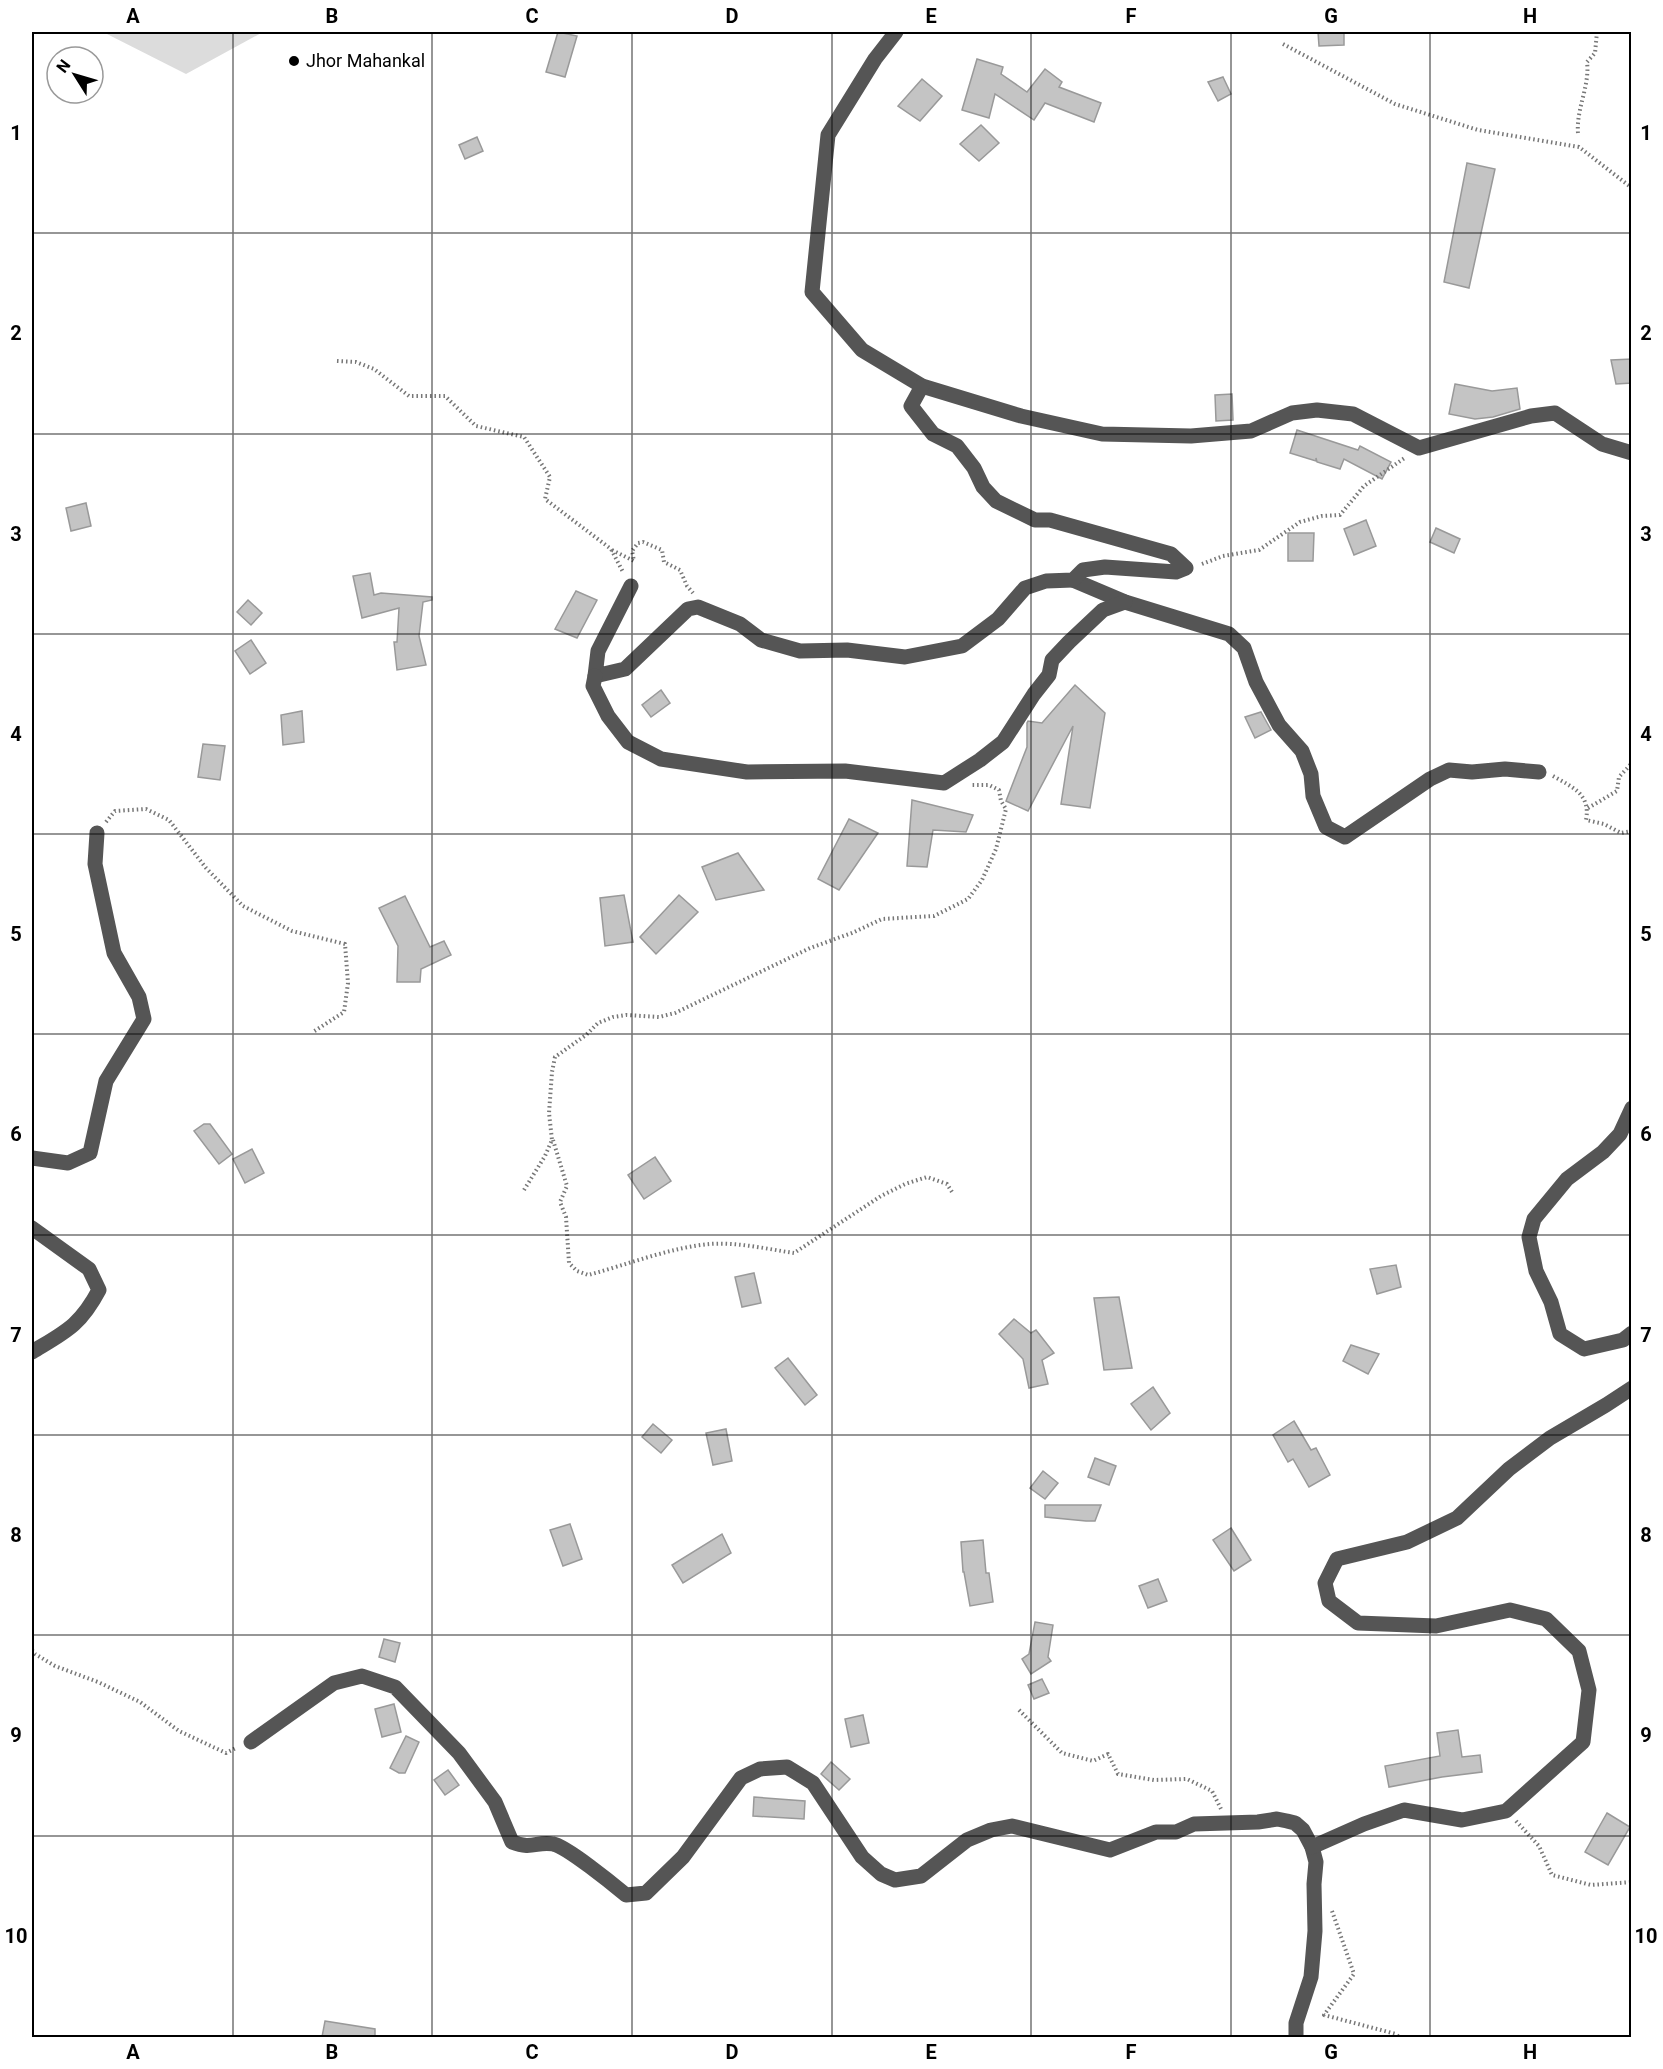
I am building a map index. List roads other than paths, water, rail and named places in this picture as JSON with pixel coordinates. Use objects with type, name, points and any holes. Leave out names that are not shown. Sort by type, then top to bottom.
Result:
[{"type":"street","points":[[896,32],[875,59],[828,135],[812,292],[862,350],[922,386],[1021,416],[1101,434],[1191,436],[1251,431],[1292,413],[1317,410],[1353,414],[1419,448],[1531,416],[1555,413],[1602,444],[1632,453]]},
{"type":"street","points":[[922,386],[911,406],[933,434],[957,446],[974,468],[982,487],[996,501],[1035,520],[1050,520],[1171,554],[1186,568],[1176,572],[1105,567],[1083,570],[1073,580]]},
{"type":"street","points":[[595,676],[625,669],[688,609],[698,607],[740,624],[761,640],[777,646],[800,651],[847,650],[904,657],[962,646],[998,619],[1025,588],[1046,581],[1073,580],[1125,602],[1228,634],[1244,648],[1256,682],[1278,725],[1302,751],[1311,774],[1313,796],[1326,827],[1345,837],[1430,779],[1449,770],[1473,772],[1505,769],[1539,772]]},
{"type":"street","points":[[631,586],[598,651],[593,686],[608,716],[628,742],[662,759],[747,772],[845,771],[944,783],[1003,742],[1049,675],[1053,660],[1073,637],[1103,610],[1125,602]]},
{"type":"street","points":[[32,1158],[68,1163],[90,1153],[106,1081],[144,1019],[140,997],[114,953],[95,864],[97,833]]},
{"type":"street","points":[[1632,1108],[1620,1134],[1603,1152],[1567,1179],[1534,1219],[1528,1237],[1536,1271],[1551,1302],[1560,1334],[1584,1349],[1623,1340],[1632,1333]]},
{"type":"street","points":[[32,1228],[89,1269],[99,1290],[89,1309],[71,1329],[32,1352]]},
{"type":"street","points":[[1312,1847],[1364,1824],[1404,1810],[1462,1820],[1506,1811],[1583,1742],[1589,1690],[1579,1651],[1546,1619],[1510,1610],[1436,1626],[1358,1623],[1329,1601],[1325,1583],[1336,1559],[1407,1542],[1456,1518],[1509,1469],[1550,1438],[1632,1388]]},
{"type":"street","points":[[251,1742],[334,1683],[362,1676],[395,1687],[459,1753],[495,1802],[512,1842],[523,1847],[554,1844],[594,1869],[626,1895],[646,1893],[682,1857],[741,1778],[760,1769],[787,1767],[813,1784],[862,1857],[881,1874],[895,1880],[921,1876],[967,1840],[992,1830],[1012,1826],[1110,1850],[1156,1832],[1176,1832],[1194,1824],[1258,1822],[1277,1819],[1295,1823],[1303,1830],[1312,1847],[1316,1862],[1315,1931],[1311,1977],[1296,2023],[1296,2037]]},
{"type":"place","name":"Jhor Mahankal","points":[[294,61]]}]
